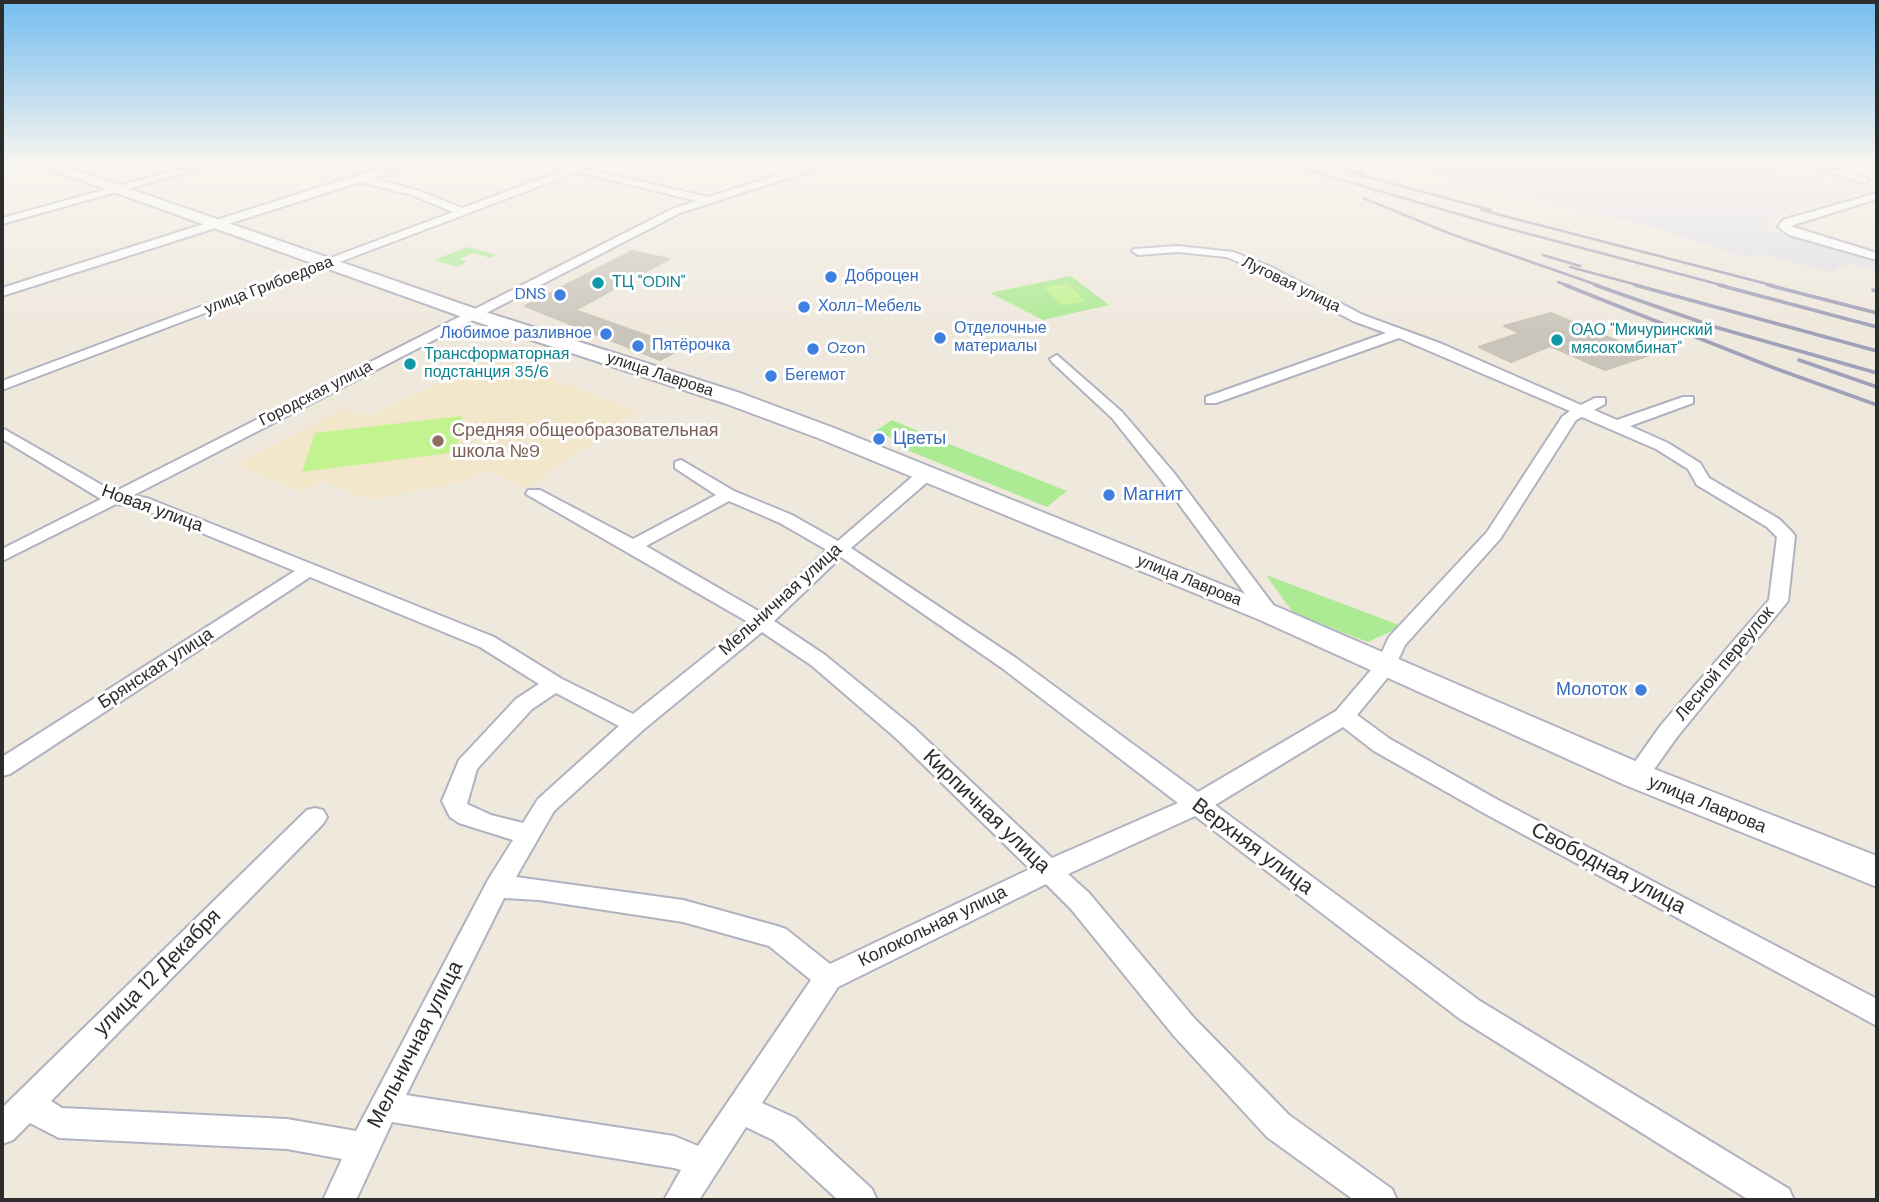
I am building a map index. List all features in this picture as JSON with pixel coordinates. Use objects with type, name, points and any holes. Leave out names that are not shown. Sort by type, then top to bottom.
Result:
[{"type":"main road","name":"улица Лаврова","points":[[203,219],[475,315],[732,398],[1270,614],[1637,776],[1877,872]]},
{"type":"street","points":[[2,292],[227,219]]},
{"type":"street","name":"улица Грибоедова","points":[[2,386],[448,219]]},
{"type":"street","name":"Городская улица","points":[[2,556],[290,406],[475,315],[660,219]]},
{"type":"street","points":[[1797,219],[1787,222],[1784,227],[1793,233],[1877,257]]},
{"type":"street","name":"Луговая улица","points":[[1138,251],[1178,249],[1229,254],[1265,269],[1358,318],[1580,410]]},
{"type":"street","points":[[1211,400],[1399,333]]},
{"type":"street","name":"улица Лаврова","points":[[1057,359],[1117,415],[1160,466],[1270,614]]},
{"type":"street","points":[[1616,426],[1688,400]]},
{"type":"street","name":"Колокольная улица","points":[[828,978],[1049,871],[1196,806],[1344,716],[1386,666],[1396,642],[1494,535],[1570,417],[1600,401]]},
{"type":"street","name":"Лесной переулок","points":[[1580,410],[1662,446],[1693,466],[1703,481],[1773,523],[1786,536],[1778,601],[1669,731],[1637,776]]},
{"type":"street","name":"Новая улица","points":[[2,433],[114,499],[141,502],[309,570]]},
{"type":"street","points":[[2,450],[20,445]]},
{"type":"street","name":"Верхняя улица","points":[[681,465],[728,495],[786,519],[839,549],[1009,663],[1470,1010],[1778,1200]]},
{"type":"street","name":"Мельничная улица","points":[[340,1200],[384,1106],[497,887],[547,806],[635,724],[760,623],[839,549],[926,474]]},
{"type":"street","name":"Кирпичная улица","points":[[534,494],[634,546],[818,660],[905,733],[1080,901],[1184,1027],[1278,1126],[1381,1200]]},
{"type":"street","points":[[634,546],[728,495]]},
{"type":"street","points":[[309,570],[486,642],[555,684],[635,724]]},
{"type":"street","name":"Брянская улица","points":[[2,768],[309,570]]},
{"type":"street","points":[[530,834],[487,824],[467,816],[458,810],[454,802],[467,766],[495,732],[524,704],[555,684]]},
{"type":"street","name":"Свободная улица","points":[[1344,716],[1381,745],[1490,806],[1877,1013]]},
{"type":"street","name":"улица 12 Декабря","points":[[2,1129],[315,817]]},
{"type":"street","points":[[497,887],[552,891],[683,911],[777,937],[828,978],[680,1200]]},
{"type":"street","name":"Мельничная улица","points":[[28,1105],[60,1123],[287,1134],[364,1148]]},
{"type":"street","points":[[384,1106],[533,1132],[674,1152],[704,1164]]},
{"type":"street","points":[[741,1109],[784,1129],[862,1200]]},
{"type":"shaded area","points":[[1620,219],[1774,219],[1760,228],[1877,262],[1877,270],[1849,263],[1832,272],[1759,254],[1748,258],[1657,228]]},
{"type":"shaded area","name":"Средняя общеобразовательная школа №9","points":[[493,358],[638,410],[527,489],[484,470],[464,482],[372,500],[322,482],[302,492],[233,465],[342,409],[369,416]]},
{"type":"green space","points":[[467,247],[497,255],[490,258],[473,253],[460,259],[467,262],[457,267],[434,260]]},
{"type":"green space","points":[[1071,276],[1109,305],[1043,320],[990,293]]},
{"type":"green space","points":[[1068,284],[1086,302],[1062,305],[1044,287]]},
{"type":"green space","points":[[462,416],[457,452],[302,472],[315,433]]},
{"type":"green space","points":[[892,420],[1067,491],[1047,507],[897,446],[902,442],[875,431]]},
{"type":"green space","points":[[1266,575],[1402,626],[1368,642],[1294,614]]},
{"type":"building","name":"ТЦ \"ODIN\"","points":[[632,251],[669,259],[575,310],[682,348],[660,360],[525,306]]},
{"type":"building","name":"ОАО \"Мичуринский мясокомбинат\"","points":[[1551,313],[1650,355],[1605,370],[1550,346],[1511,362],[1479,347],[1520,333],[1504,326]]},
{"type":"railway","points":[[1415,219],[1600,286]]},
{"type":"railway","points":[[1475,219],[1725,286]]},
{"type":"railway","points":[[1516,219],[1775,286]]},
{"type":"railway","points":[[1543,255],[1580,266]]},
{"type":"railway","points":[[1570,267],[1641,286]]},
{"type":"railway","points":[[1558,282],[1569,286]]},
{"type":"railway","points":[[1565,285],[1774,368],[1877,405]]},
{"type":"railway","points":[[1595,285],[1715,327],[1877,373]]},
{"type":"railway","points":[[1635,285],[1877,351]]},
{"type":"railway","points":[[1719,285],[1877,327]]},
{"type":"railway","points":[[1768,285],[1877,313]]},
{"type":"railway","points":[[1873,290],[1877,291]]},
{"type":"railway","points":[[1799,360],[1877,387]]},
{"type":"place","name":"Доброцен","points":[[831,277]]},
{"type":"place","name":"ТЦ \"ODIN\"","points":[[598,283]]},
{"type":"place","name":"DNS","points":[[560,295]]},
{"type":"place","name":"Холл-Мебель","points":[[804,307]]},
{"type":"place","name":"Любимое разливное","points":[[606,334]]},
{"type":"place","name":"Отделочные материалы","points":[[940,338]]},
{"type":"place","name":"ОАО \"Мичуринский мясокомбинат\"","points":[[1557,340]]},
{"type":"place","name":"Пятёрочка","points":[[638,346]]},
{"type":"place","name":"Ozon","points":[[813,349]]},
{"type":"place","name":"Трансформаторная подстанция 35/6","points":[[410,364]]},
{"type":"place","name":"Бегемот","points":[[771,376]]},
{"type":"place","name":"Цветы","points":[[879,439]]},
{"type":"place","name":"Средняя общеобразовательная школа №9","points":[[438,441]]},
{"type":"place","name":"Магнит","points":[[1109,495]]},
{"type":"place","name":"Молоток","points":[[1641,690]]}]
